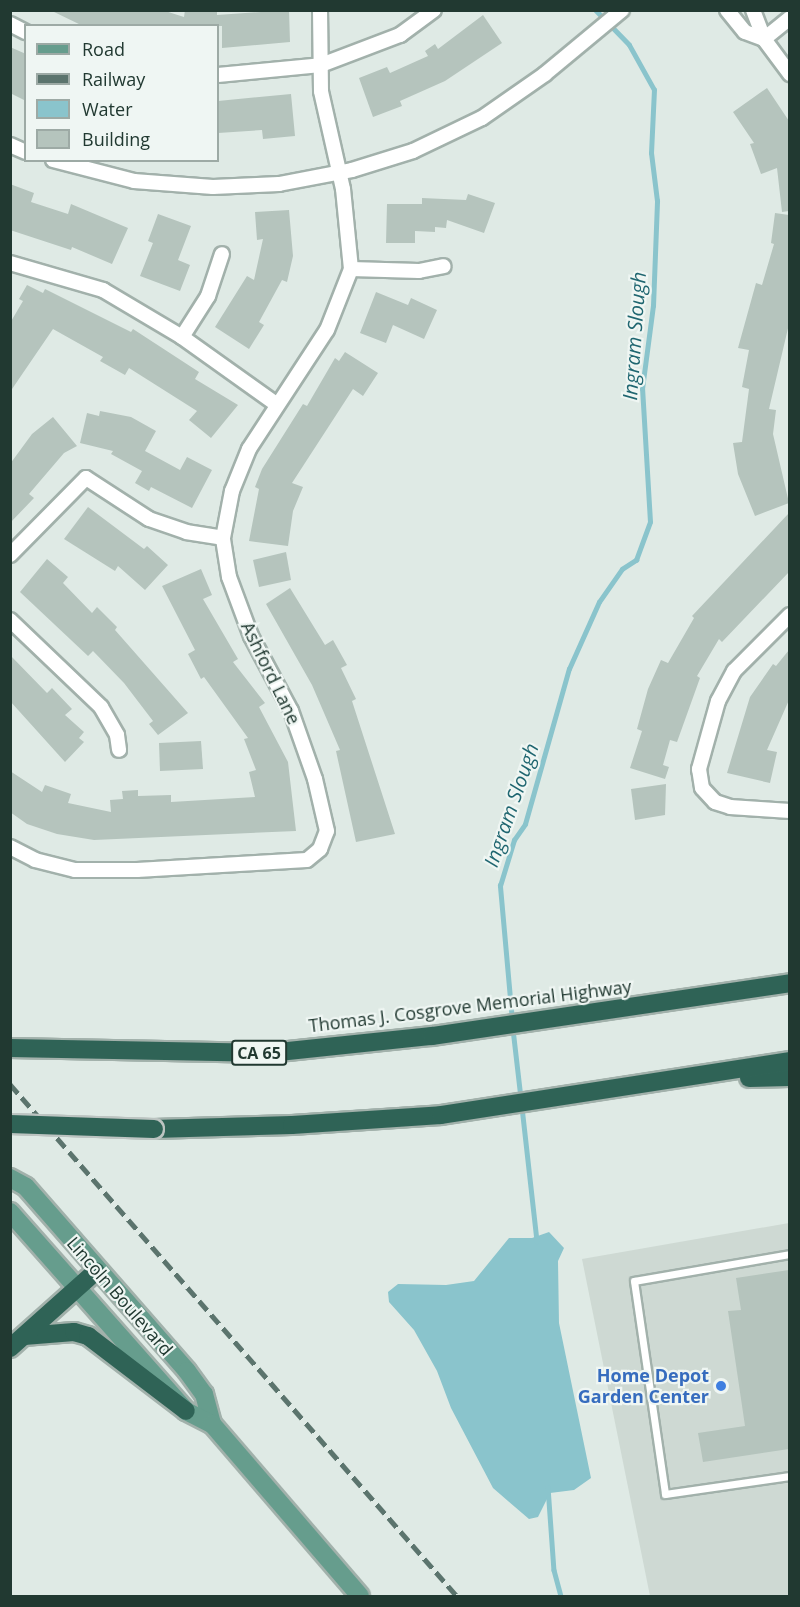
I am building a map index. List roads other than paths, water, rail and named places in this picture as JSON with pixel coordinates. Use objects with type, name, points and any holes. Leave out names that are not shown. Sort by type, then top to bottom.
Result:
[{"type":"highway","name":"Thomas J. Cosgrove Memorial Highway","points":[[10,1048],[86,1052],[269,1053],[432,1036],[789,983]]},
{"type":"highway","points":[[10,1124],[154,1129],[292,1125],[441,1115],[627,1089],[789,1061]]},
{"type":"highway","points":[[684,1080],[789,1077]]},
{"type":"highway","points":[[10,1348],[96,1271]]},
{"type":"highway","points":[[24,1336],[74,1332],[88,1336],[186,1411]]},
{"type":"main road","name":"Lincoln Boulevard","points":[[10,1178],[26,1187],[96,1271],[192,1378],[204,1394],[212,1424]]},
{"type":"main road","name":"Lincoln Boulevard","points":[[10,1212],[186,1411],[212,1424],[360,1596]]},
{"type":"street","name":"Ashford Lane","points":[[10,847],[34,860],[75,870],[307,860],[320,849],[327,831],[315,779],[291,711],[251,636],[229,577],[223,538],[232,491],[249,449],[276,404],[327,330],[351,269],[339,173],[321,92],[320,10]]},
{"type":"street","points":[[219,75],[321,65],[400,35],[434,10]]},
{"type":"street","points":[[61,162],[134,181],[185,186],[252,187],[339,173],[413,151],[482,118],[517,96],[622,10]]},
{"type":"street","points":[[727,10],[745,32],[764,39]]},
{"type":"street","points":[[753,10],[764,39],[789,74]]},
{"type":"street","points":[[764,39],[789,18]]},
{"type":"street","points":[[10,24],[24,31]]},
{"type":"street","points":[[10,145],[24,151]]},
{"type":"street","points":[[182,337],[208,296],[222,254]]},
{"type":"street","points":[[10,263],[103,290],[182,337],[276,404]]},
{"type":"street","points":[[351,269],[408,271],[444,266]]},
{"type":"street","points":[[10,555],[86,478],[149,519],[186,532],[223,538]]},
{"type":"street","points":[[789,615],[734,671],[718,701],[699,770],[702,788],[715,802],[730,807],[789,811]]},
{"type":"street","points":[[10,620],[101,707],[117,735],[119,750]]},
{"type":"lane","points":[[789,1254],[634,1281],[665,1494],[789,1476]]},
{"type":"water","points":[[549,1232],[564,1248],[558,1261],[559,1323],[591,1478],[574,1490],[550,1493],[538,1517],[529,1519],[493,1488],[451,1408],[437,1371],[414,1330],[389,1302],[388,1292],[398,1284],[446,1285],[474,1281],[509,1238],[532,1238]]},
{"type":"waterway","name":"Ingram Slough","points":[[512,1021],[500,886],[514,840],[525,824],[569,669],[599,602],[622,569],[636,560],[650,522],[642,389],[653,306],[657,201],[651,153],[654,90],[629,45],[595,10]]},
{"type":"waterway","name":"Ingram Slough","points":[[513,1029],[521,1098]]},
{"type":"waterway","name":"Ingram Slough","points":[[522,1107],[537,1241]]},
{"type":"waterway","name":"Ingram Slough","points":[[548,1487],[554,1570],[561,1596]]},
{"type":"railway","points":[[10,1084],[457,1596]]},
{"type":"place","name":"Home Depot Garden Center","points":[[721,1386]]}]
